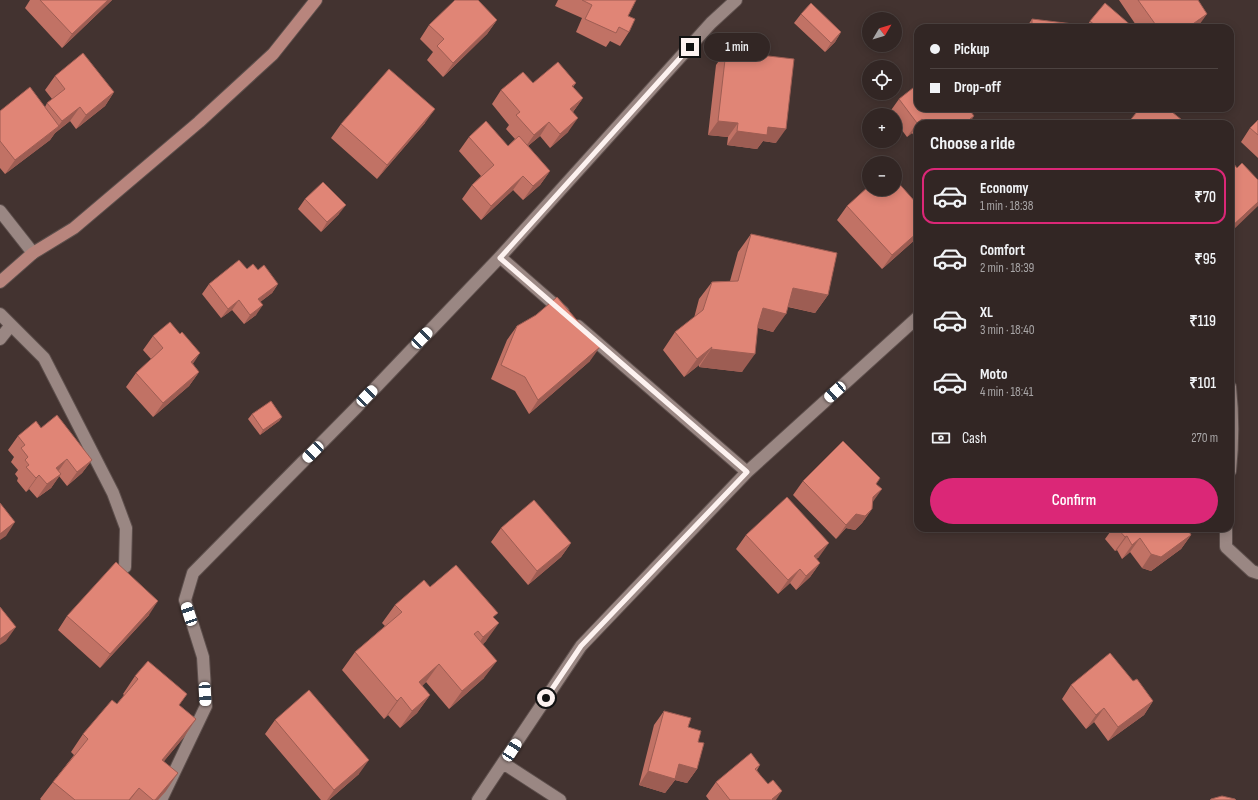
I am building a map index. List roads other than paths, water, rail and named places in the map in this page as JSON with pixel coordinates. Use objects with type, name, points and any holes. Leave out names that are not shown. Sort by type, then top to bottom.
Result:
[{"type":"street","points":[[0,282],[33,253],[74,228],[199,122],[273,54],[316,0]]},
{"type":"street","points":[[161,800],[206,706],[203,657],[184,600],[193,573],[356,408],[500,258],[711,23],[736,0]]},
{"type":"street","points":[[0,211],[33,253]]},
{"type":"street","points":[[500,258],[747,472]]},
{"type":"street","points":[[0,314],[44,358],[113,494],[126,528],[125,567]]},
{"type":"street","points":[[478,800],[581,646],[747,472],[914,321]]},
{"type":"street","points":[[0,338],[11,325]]},
{"type":"street","points":[[1226,532],[1226,547],[1252,571],[1258,573]]},
{"type":"street","points":[[503,763],[560,800]]}]
